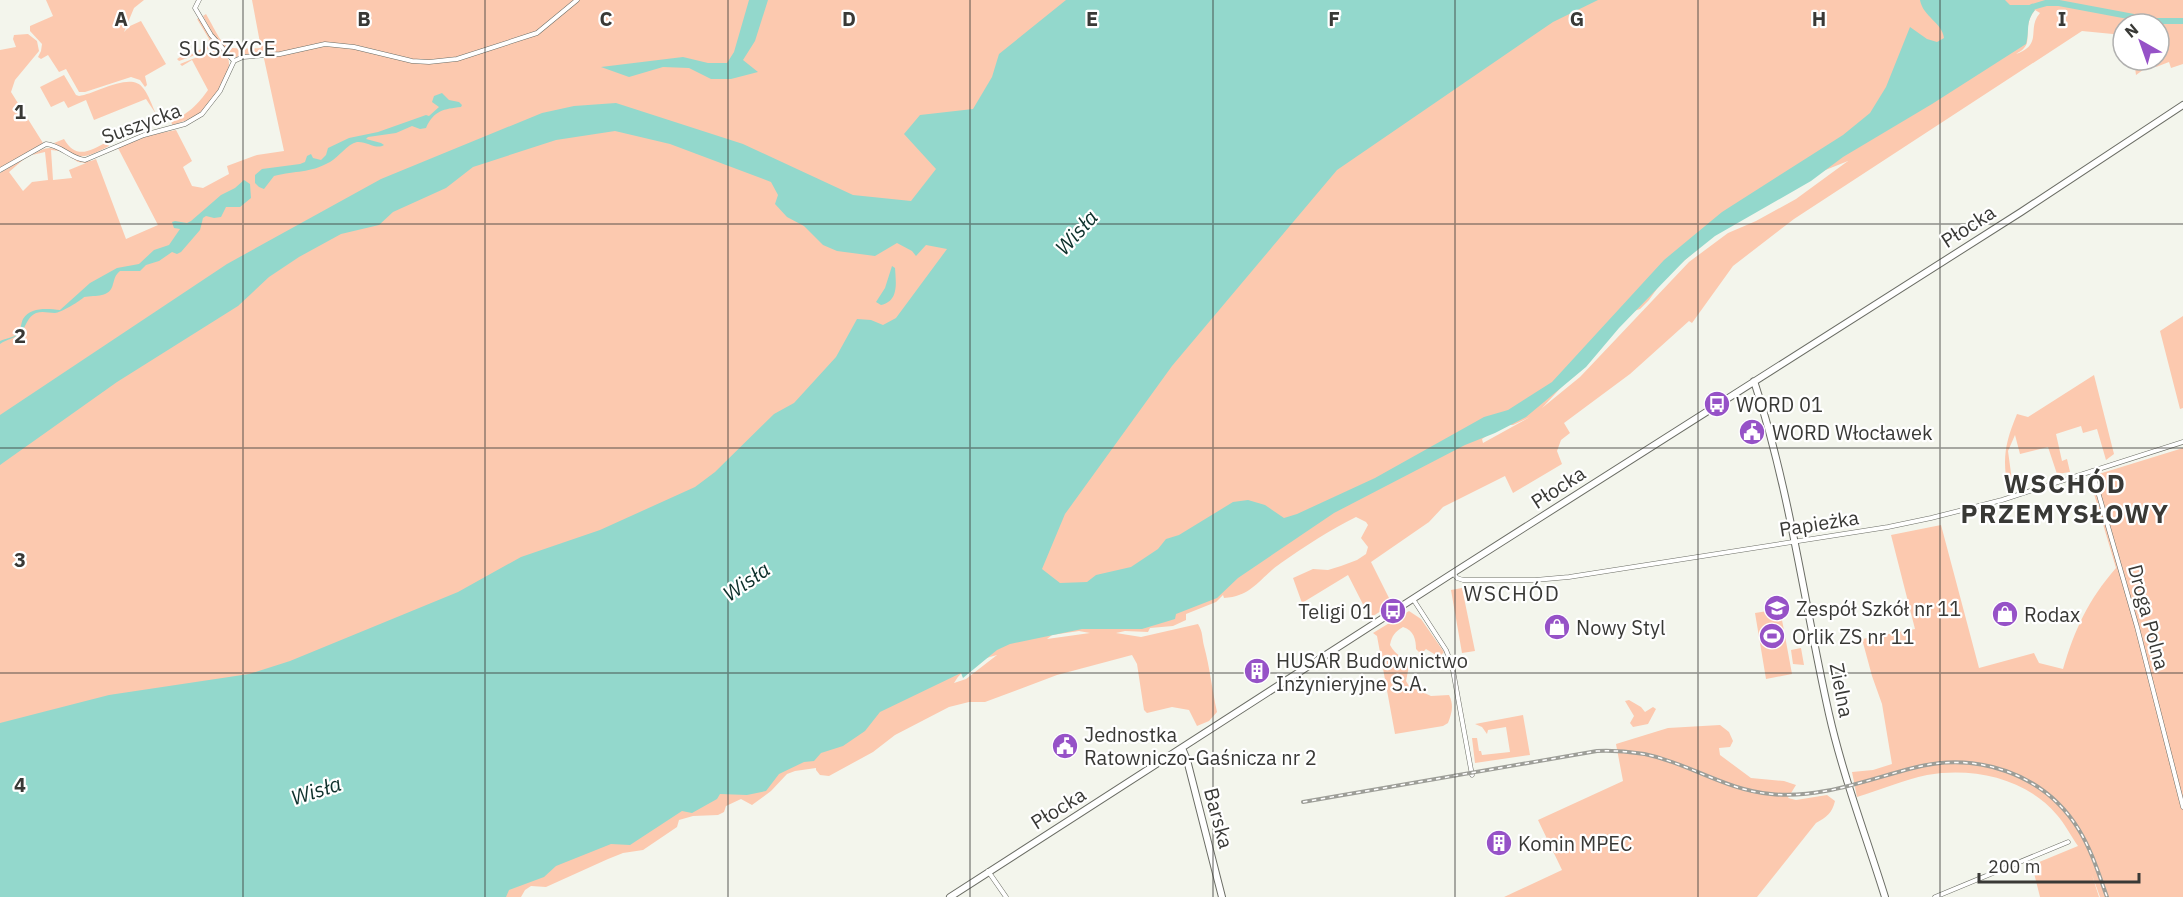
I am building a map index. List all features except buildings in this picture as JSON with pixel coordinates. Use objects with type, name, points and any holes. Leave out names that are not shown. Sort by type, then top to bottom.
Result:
[{"type":"street","points":[[199,0],[195,8],[211,35],[234,62],[243,57],[280,54],[325,44],[354,47],[412,61],[456,59],[537,33],[577,0]]},
{"type":"street","name":"Suszycka","points":[[0,170],[46,144],[85,160],[135,138],[191,121],[207,110],[234,62]]},
{"type":"street","name":"Płocka","points":[[950,897],[1453,573],[2021,212],[2183,105]]},
{"type":"street","name":"Zielna","points":[[1754,381],[1769,429],[1796,543],[1832,726],[1885,897]]},
{"type":"street","name":"Papieżka","points":[[1453,573],[1456,578],[1463,580],[1557,578],[1796,543],[1931,518],[2002,500],[2183,442]]},
{"type":"street","name":"Droga Polna","points":[[2092,471],[2137,627],[2183,807]]},
{"type":"street","points":[[1413,599],[1446,650],[1452,664],[1472,776]]},
{"type":"street","name":"Barska","points":[[1182,748],[1222,897]]},
{"type":"street","points":[[1935,897],[2068,842]]},
{"type":"street","points":[[988,871],[1006,897]]},
{"type":"shaded area","points":[[46,0],[144,0],[134,8],[124,32],[141,21],[166,64],[145,76],[147,85],[145,87],[140,80],[131,77],[79,92],[66,69],[59,72],[48,55],[41,59],[38,57],[42,44],[30,31],[30,26],[53,16]]},
{"type":"shaded area","points":[[252,0],[2183,0],[2183,64],[2171,68],[2171,12],[2111,12],[2111,34],[2082,31],[1794,219],[1733,266],[1692,323],[1689,321],[1630,374],[1564,423],[1570,433],[1561,440],[1557,451],[1562,464],[1513,493],[1505,476],[1443,507],[1429,522],[1371,562],[1392,604],[1370,618],[1348,575],[1302,603],[1293,578],[1313,569],[1328,570],[1341,566],[1366,554],[1368,547],[1361,538],[1368,525],[1356,517],[1299,550],[1242,594],[1224,598],[1223,595],[1216,602],[1186,614],[1186,620],[1173,626],[1150,628],[1148,632],[1116,633],[1141,637],[1198,624],[1202,632],[1217,712],[1209,721],[1197,726],[1189,710],[1172,707],[1147,713],[1144,710],[1137,664],[1132,655],[1057,675],[985,702],[969,702],[949,707],[895,735],[873,752],[829,776],[820,775],[816,768],[787,774],[771,791],[752,805],[741,799],[726,806],[724,812],[718,815],[693,816],[679,820],[677,827],[643,850],[623,853],[546,887],[531,886],[521,897],[0,897],[0,173],[24,159],[9,172],[23,191],[32,182],[48,180],[45,152],[32,155],[43,150],[52,148],[60,151],[51,150],[53,180],[72,178],[69,170],[86,163],[78,162],[69,156],[82,161],[96,159],[126,239],[158,225],[118,148],[150,135],[176,130],[192,161],[183,167],[192,186],[203,188],[229,174],[227,166],[257,155],[284,151],[263,54],[240,55],[235,58],[215,38],[203,16],[206,14],[221,41],[238,48],[261,48]],"holes":[[[2035,10],[2040,13],[2034,25],[2030,46],[2016,54],[2026,45],[2029,22]],[[1848,161],[1796,199],[1728,233],[1689,262],[1580,377],[1542,408],[1631,312],[1640,309],[1649,300],[1666,276],[1730,222],[1808,177]],[[1530,417],[1483,443],[1482,439],[1503,425],[1513,425]],[[1079,631],[1090,633],[1047,639],[1052,635]],[[997,655],[966,679],[954,683],[972,664]]]},
{"type":"shaded area","points":[[199,18],[216,45],[179,61],[177,59],[190,51],[192,54],[208,45],[209,39],[197,19]]},
{"type":"shaded area","points":[[28,34],[37,41],[39,51],[15,80],[11,92],[43,143],[0,168],[0,50],[16,47],[14,35]]},
{"type":"shaded area","points":[[216,47],[229,61],[223,83],[203,111],[192,118],[172,125],[171,120],[182,116],[192,108],[208,90],[192,60],[182,66],[180,64]]},
{"type":"shaded area","points":[[64,75],[76,95],[79,96],[122,83],[138,83],[147,94],[156,114],[146,99],[94,120],[86,100],[68,108],[64,101],[51,107],[40,87]]},
{"type":"shaded area","points":[[64,139],[73,150],[78,152],[89,151],[107,142],[109,146],[92,154],[81,156],[54,143]]},
{"type":"shaded area","points":[[2183,316],[2183,408],[2180,409],[2160,331]]},
{"type":"shaded area","points":[[2094,375],[2114,454],[2106,460],[2097,429],[2083,433],[2081,426],[2056,434],[2062,461],[2067,459],[2070,472],[2057,474],[2048,447],[2020,454],[2015,435],[2008,451],[2013,488],[2008,489],[2005,468],[2006,451],[2017,414],[2028,417]]},
{"type":"shaded area","points":[[2183,448],[2183,897],[2100,897],[2092,875],[2099,897],[2040,897],[2032,865],[2078,846],[2060,819],[2044,802],[2030,792],[1998,778],[1962,773],[1927,775],[1857,797],[1852,772],[1873,770],[1892,764],[1882,704],[1862,639],[1915,629],[1891,535],[1941,525],[1979,668],[2034,653],[2039,663],[2063,669],[2083,616],[2116,568],[2089,477]]},
{"type":"shaded area","points":[[1462,588],[1475,651],[1462,653],[1451,590]]},
{"type":"shaded area","name":"Orlik ZS nr 11","points":[[1780,609],[1792,674],[1766,679],[1755,613]]},
{"type":"shaded area","points":[[1409,611],[1421,619],[1444,652],[1439,657],[1426,649],[1421,654],[1416,649],[1412,633],[1403,627],[1394,634],[1390,645],[1409,666],[1406,681],[1409,686],[1431,696],[1449,695],[1452,709],[1448,723],[1443,726],[1395,734],[1377,636],[1373,633]]},
{"type":"shaded area","points":[[1801,648],[1804,665],[1793,664],[1791,650]]},
{"type":"shaded area","points":[[1629,700],[1645,712],[1653,707],[1656,709],[1648,724],[1633,727],[1630,723],[1634,716],[1625,701]]},
{"type":"shaded area","points":[[1523,715],[1530,755],[1475,763],[1472,738],[1477,738],[1482,755],[1510,752],[1506,727],[1488,730],[1487,734],[1482,727],[1475,724]]},
{"type":"shaded area","points":[[1720,725],[1729,732],[1733,741],[1730,747],[1719,748],[1720,755],[1751,778],[1784,781],[1796,785],[1788,798],[1796,800],[1827,795],[1835,801],[1828,814],[1816,823],[1757,897],[1504,897],[1562,870],[1538,820],[1623,781],[1616,744],[1668,728]]},
{"type":"water","points":[[749,0],[768,0],[755,41],[743,60],[758,72],[731,79],[711,79],[689,68],[663,67],[629,77],[601,67],[683,57],[708,63],[727,63],[734,52]]},
{"type":"water","name":"Wisła","points":[[1066,0],[1598,0],[1553,22],[1337,170],[1172,366],[1065,514],[1042,569],[1060,583],[1087,582],[1096,575],[1131,567],[1158,549],[1166,539],[1179,535],[1233,502],[1248,500],[1265,505],[1284,518],[1297,514],[1375,478],[1484,417],[1508,410],[1552,382],[1664,260],[1722,212],[1843,135],[1870,113],[1886,87],[1910,27],[1927,39],[1937,42],[1944,38],[1943,32],[1925,11],[1920,0],[2005,0],[2010,5],[2030,5],[2035,10],[2029,23],[2026,44],[1843,157],[1811,181],[1715,236],[1685,260],[1619,328],[1586,367],[1526,417],[1465,445],[1334,513],[1238,578],[1217,598],[1176,614],[1175,619],[1142,629],[1082,629],[1010,644],[997,650],[963,678],[961,673],[880,712],[865,731],[843,746],[821,753],[814,761],[804,762],[779,774],[766,791],[747,795],[720,794],[717,799],[692,813],[682,811],[630,845],[611,844],[556,866],[544,877],[509,890],[506,897],[0,897],[0,723],[109,695],[249,674],[290,661],[458,592],[521,557],[600,530],[695,487],[715,472],[774,414],[794,403],[836,357],[857,319],[871,320],[883,325],[896,318],[947,249],[926,245],[916,256],[912,251],[897,243],[875,256],[837,251],[823,245],[804,226],[787,217],[775,204],[778,195],[771,182],[670,144],[615,131],[556,140],[473,167],[446,188],[393,212],[379,225],[341,234],[299,257],[269,277],[238,306],[117,382],[0,465],[0,415],[227,264],[381,179],[542,113],[574,106],[616,103],[743,144],[853,195],[911,201],[936,169],[904,134],[920,115],[973,109],[992,77],[999,54]]},
{"type":"water","points":[[442,93],[449,100],[462,105],[436,114],[426,128],[420,129],[412,126],[396,133],[368,137],[366,139],[384,145],[357,142],[322,166],[274,176],[264,189],[255,183],[255,175],[262,169],[300,164],[305,162],[307,156],[311,154],[313,158],[321,160],[328,148],[349,138],[378,132],[426,115],[429,116],[439,107],[432,102],[434,96]]},
{"type":"water","points":[[244,180],[250,184],[251,198],[240,207],[226,207],[221,217],[206,216],[203,218],[200,230],[181,252],[177,254],[172,252],[159,261],[146,265],[140,271],[120,271],[106,294],[84,297],[55,313],[36,313],[19,334],[0,344],[0,341],[18,333],[23,319],[31,312],[40,309],[60,310],[90,283],[117,268],[139,264],[154,250],[169,245],[180,229],[174,228],[172,222],[191,221],[221,195]]},
{"type":"water","points":[[892,266],[895,268],[896,280],[894,295],[891,300],[881,305],[876,302],[885,288]]},
{"type":"waterway","points":[[2032,7],[2046,3],[2059,3],[2155,21],[2183,21]]},
{"type":"railway","points":[[1303,802],[1597,751],[1654,756],[1745,789],[1789,795],[1825,791],[1937,763],[1961,762],[2006,771],[2028,781],[2047,794],[2064,810],[2079,830],[2088,846],[2107,897]]},
{"type":"place","name":"WORD 01","points":[[1717,404]]},
{"type":"place","name":"WORD Włocławek","points":[[1752,432]]},
{"type":"place","name":"Zespół Szkół nr 11","points":[[1777,608]]},
{"type":"place","name":"Teligi 01","points":[[1393,611]]},
{"type":"place","name":"Rodax","points":[[2005,614]]},
{"type":"place","name":"Nowy Styl","points":[[1557,627]]},
{"type":"place","name":"Orlik ZS nr 11","points":[[1772,636]]},
{"type":"place","name":"HUSAR Budownictwo Inżynieryjne S.A.","points":[[1257,671]]},
{"type":"place","name":"Jednostka Ratowniczo-Gaśnicza nr 2","points":[[1065,746]]},
{"type":"place","name":"Komin MPEC","points":[[1499,843]]},
{"type":"district","name":"SUSZYCE","points":[[228,48]]},
{"type":"district","name":"WSCHÓD PRZEMYSŁOWY","points":[[2065,498]]},
{"type":"district","name":"WSCHÓD","points":[[1512,593]]}]
